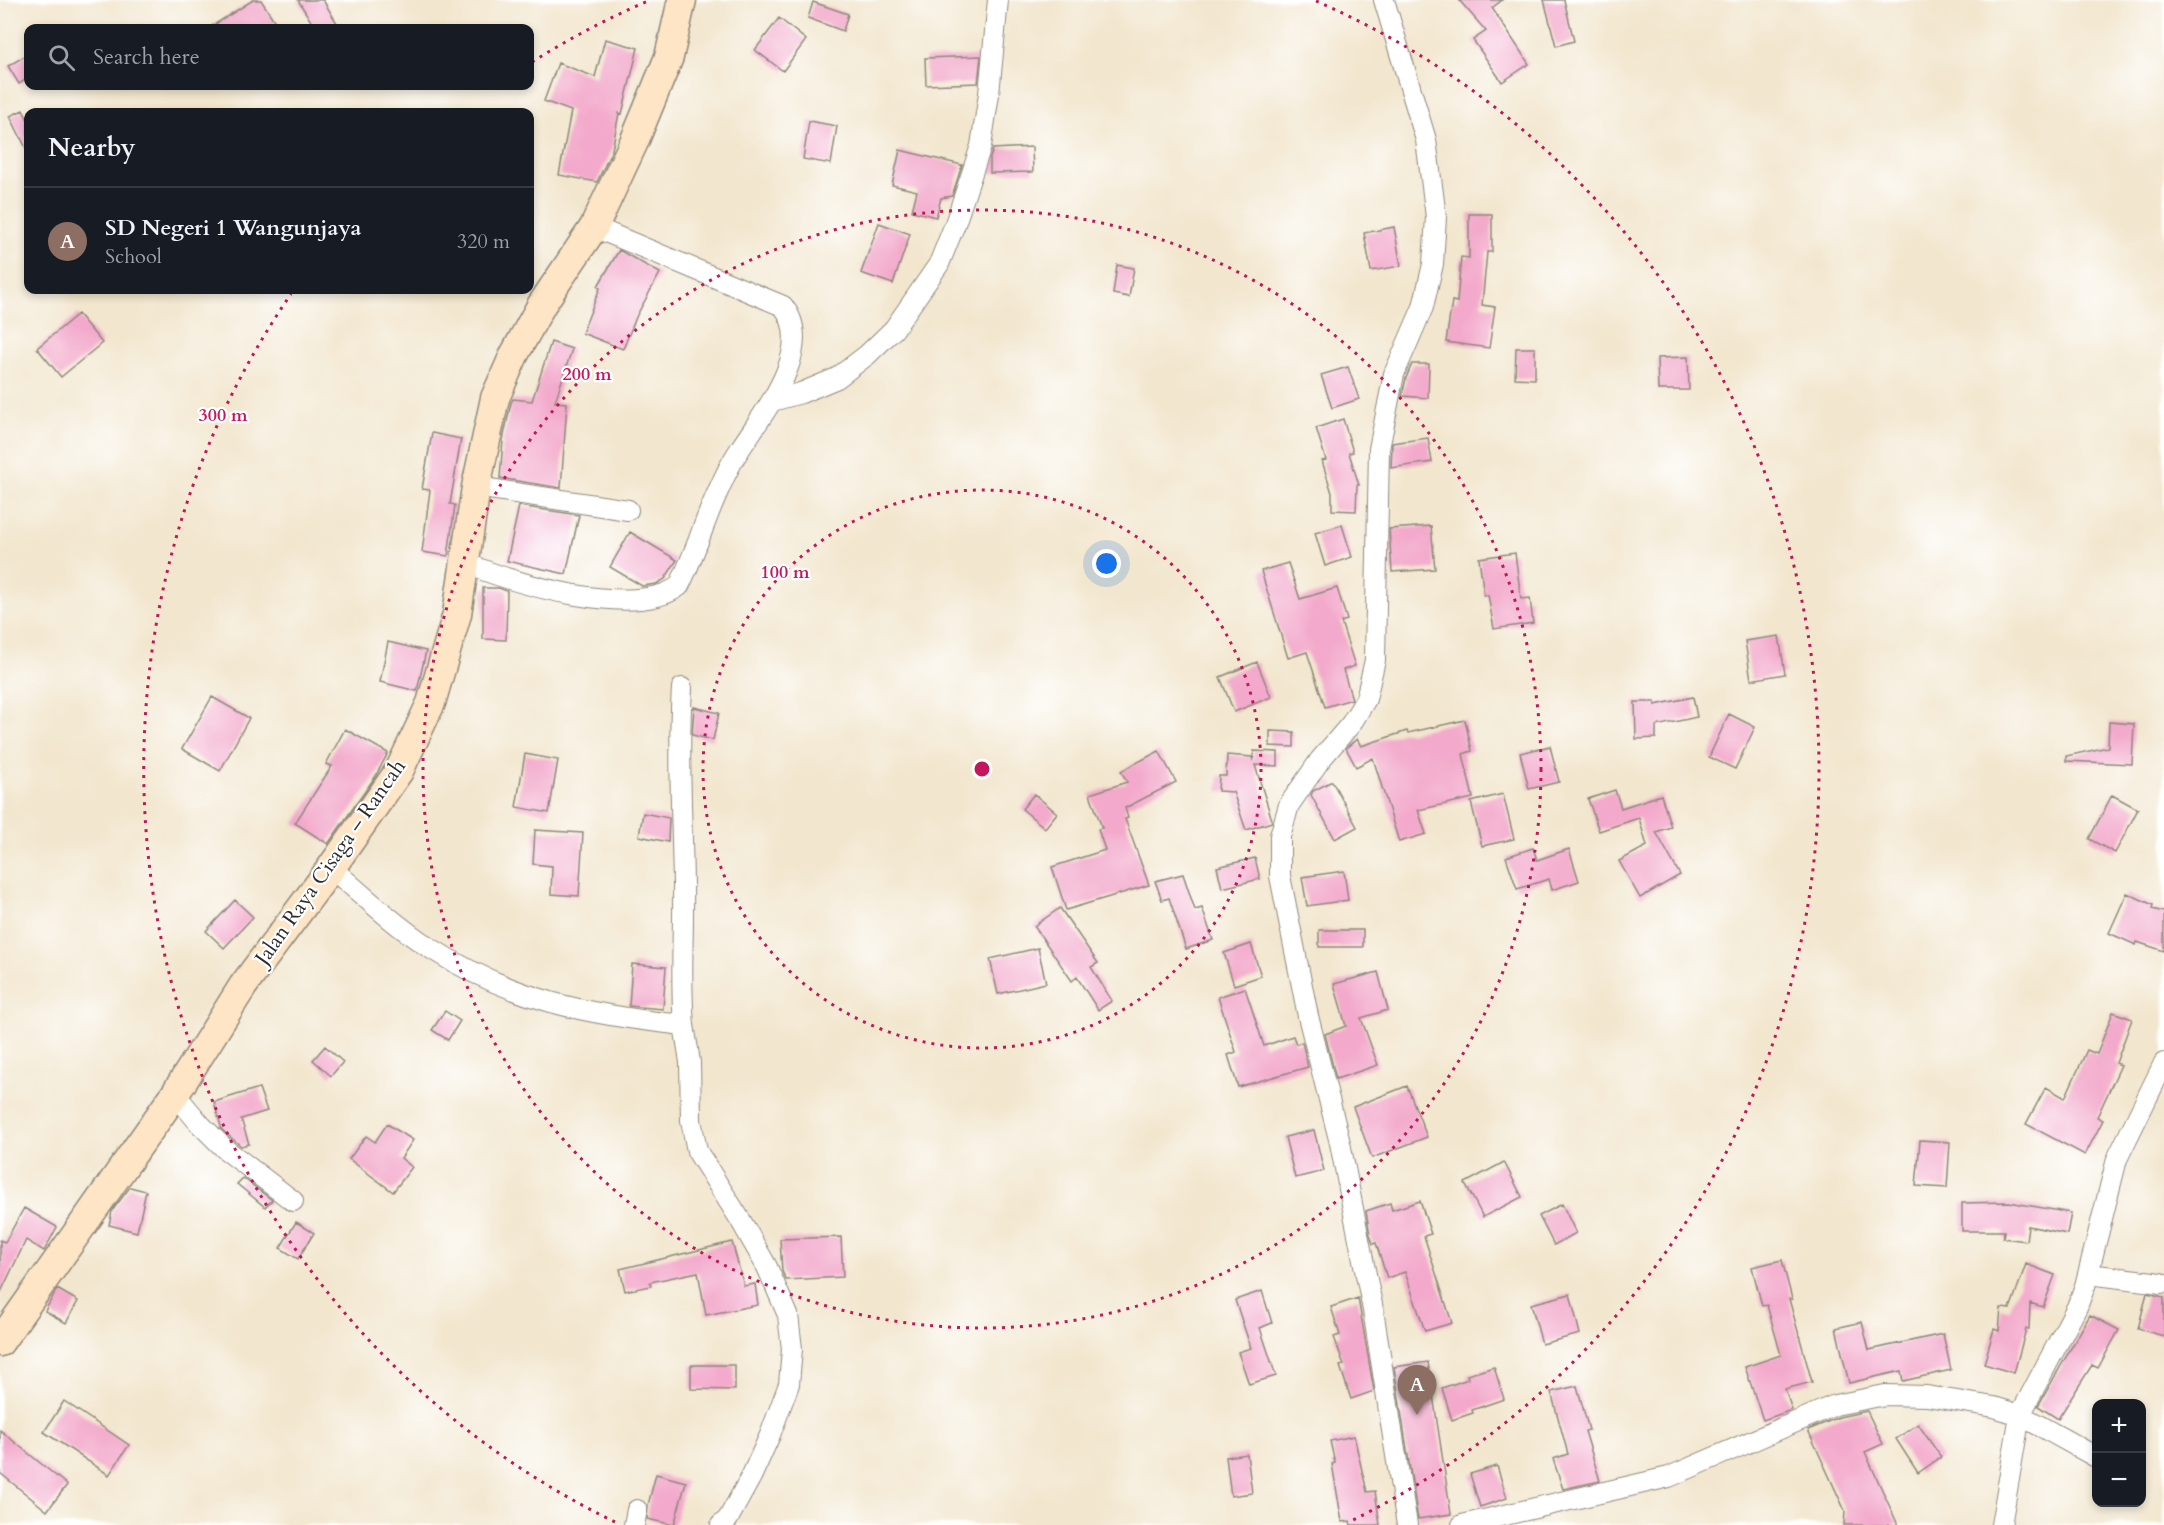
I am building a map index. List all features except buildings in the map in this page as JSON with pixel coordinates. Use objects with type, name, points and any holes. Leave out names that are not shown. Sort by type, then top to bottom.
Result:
[{"type":"main road","name":"Jalan Raya Cisaga – Rancah","points":[[0,1342],[175,1094],[243,986],[331,868],[399,771],[431,703],[458,614],[476,487],[495,398],[514,355],[543,304],[594,227],[634,142],[669,57],[682,0]]},
{"type":"street","points":[[772,401],[801,393],[837,378],[867,355],[894,329],[939,264],[981,146],[989,94],[998,0]]},
{"type":"street","points":[[1384,0],[1426,140],[1436,217],[1433,264],[1423,307],[1394,374],[1379,448],[1376,660],[1366,699],[1351,724],[1320,760],[1289,805],[1280,836],[1280,876],[1308,1016],[1340,1143],[1373,1310],[1407,1525]]},
{"type":"street","points":[[466,563],[554,592],[599,598],[652,599],[669,594],[679,586],[687,571],[719,488],[739,451],[772,401],[792,352],[795,328],[791,315],[783,306],[594,227]]},
{"type":"street","points":[[476,487],[628,510]]},
{"type":"street","points":[[682,688],[680,724],[682,984],[684,1025],[690,1062],[691,1120],[697,1151],[741,1221],[788,1315],[792,1349],[789,1384],[770,1435],[752,1475],[728,1519],[721,1525]]},
{"type":"street","points":[[331,868],[426,945],[469,971],[509,989],[568,1008],[626,1019],[684,1025]]},
{"type":"street","points":[[2001,1525],[2020,1415],[2077,1307],[2089,1274],[2117,1159],[2164,1063]]},
{"type":"street","points":[[175,1094],[225,1149],[293,1201]]},
{"type":"street","points":[[2089,1274],[2161,1283]]},
{"type":"street","points":[[1462,1525],[1669,1477],[1834,1404],[1885,1395],[1927,1396],[1994,1407],[2020,1415],[2092,1454]]},
{"type":"place","name":"SD Negeri 1 Wangunjaya","points":[[1417,1415]]}]
